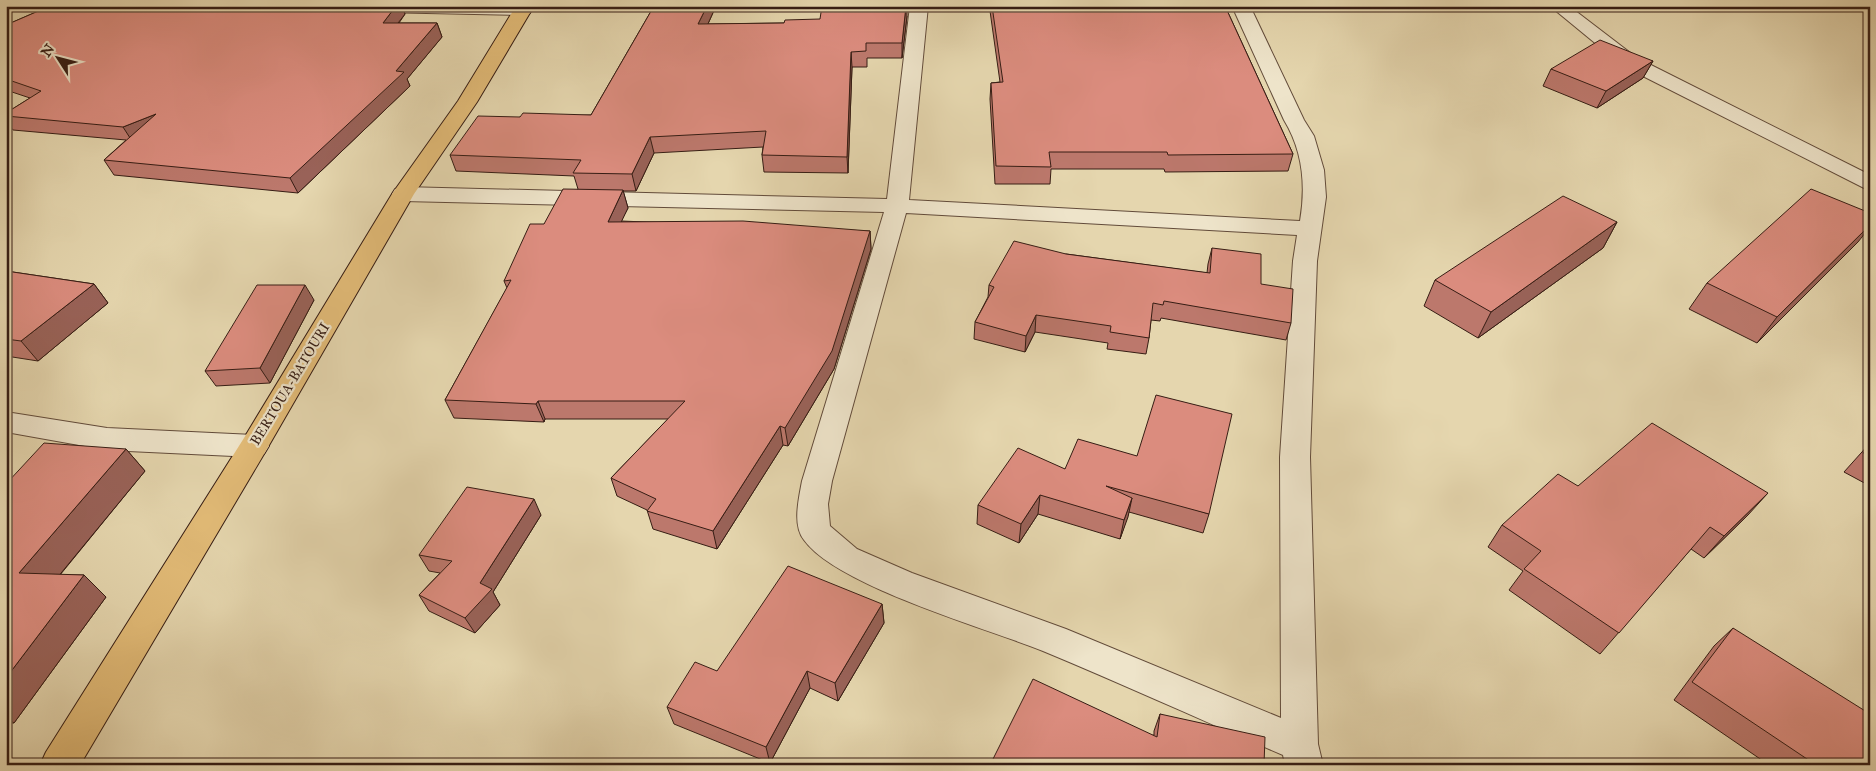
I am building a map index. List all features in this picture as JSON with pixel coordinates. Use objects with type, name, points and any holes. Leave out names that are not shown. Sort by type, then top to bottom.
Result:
[{"type":"highway","name":"BERTOUA-BATOURI","points":[[59,765],[254,446],[403,194],[467,102],[524,8]]},
{"type":"street","points":[[331,6],[524,8]]},
{"type":"street","points":[[919,6],[897,206],[817,481],[813,504],[815,532],[846,558],[900,583],[1054,640],[1302,754],[1295,457],[1305,261],[1315,197],[1313,170],[1304,136],[1294,120],[1241,6]]},
{"type":"street","points":[[1558,6],[1630,62],[1870,184]]},
{"type":"street","points":[[403,194],[897,206],[1311,229]]},
{"type":"street","points":[[6,422],[107,440],[254,446]]},
{"type":"building","points":[[50,6],[396,6],[383,23],[437,23],[396,71],[404,72],[290,178],[104,160],[156,114],[123,127],[6,116],[6,113],[41,91],[6,79],[6,25]]},
{"type":"building","points":[[654,6],[707,6],[698,24],[784,23],[785,20],[820,19],[822,6],[906,6],[902,43],[866,43],[866,51],[851,52],[847,157],[762,155],[766,131],[650,137],[632,174],[573,173],[581,160],[450,155],[478,116],[520,117],[523,113],[591,115]]},
{"type":"building","points":[[992,6],[1225,6],[1293,154],[1168,155],[1167,152],[1049,152],[1051,167],[996,166],[991,83],[1003,82]]},
{"type":"building","points":[[1600,40],[1653,61],[1606,91],[1551,69]]},
{"type":"building","points":[[563,189],[623,190],[608,222],[743,221],[870,231],[832,351],[785,428],[780,426],[713,531],[647,511],[656,499],[611,478],[685,401],[538,401],[536,404],[445,400],[511,280],[504,281],[530,224],[544,224]]},
{"type":"building","points":[[1811,189],[1870,213],[1870,225],[1777,317],[1707,283]]},
{"type":"building","points":[[1563,196],[1617,222],[1491,312],[1435,280]]},
{"type":"building","points":[[1014,241],[1066,254],[1210,273],[1212,248],[1261,254],[1261,284],[1293,289],[1291,323],[1164,301],[1163,305],[1153,303],[1149,338],[1110,332],[1111,326],[1036,315],[1026,336],[975,322],[994,287],[989,285]]},
{"type":"building","points":[[6,271],[94,284],[21,341],[6,339]]},
{"type":"building","points":[[257,285],[305,285],[260,368],[205,371]]},
{"type":"building","points":[[1156,395],[1232,414],[1209,514],[1106,486],[1132,498],[1124,520],[1040,495],[1021,524],[978,505],[1018,448],[1065,469],[1078,439],[1137,456]]},
{"type":"building","points":[[1652,423],[1768,493],[1724,536],[1710,527],[1619,633],[1524,569],[1541,551],[1502,525],[1558,474],[1578,486]]},
{"type":"building","points":[[44,443],[126,449],[19,573],[84,575],[6,678],[6,484]]},
{"type":"building","points":[[1870,445],[1870,456],[1863,453]]},
{"type":"building","points":[[467,487],[534,499],[480,583],[492,589],[465,618],[419,595],[452,561],[419,555]]},
{"type":"building","points":[[788,566],[882,604],[835,683],[807,671],[766,747],[667,707],[695,662],[717,671]]},
{"type":"building","points":[[1733,628],[1870,714],[1870,765],[1816,765],[1692,682]]},
{"type":"building","points":[[1033,679],[1157,737],[1160,714],[1265,737],[1264,765],[990,765]]}]
